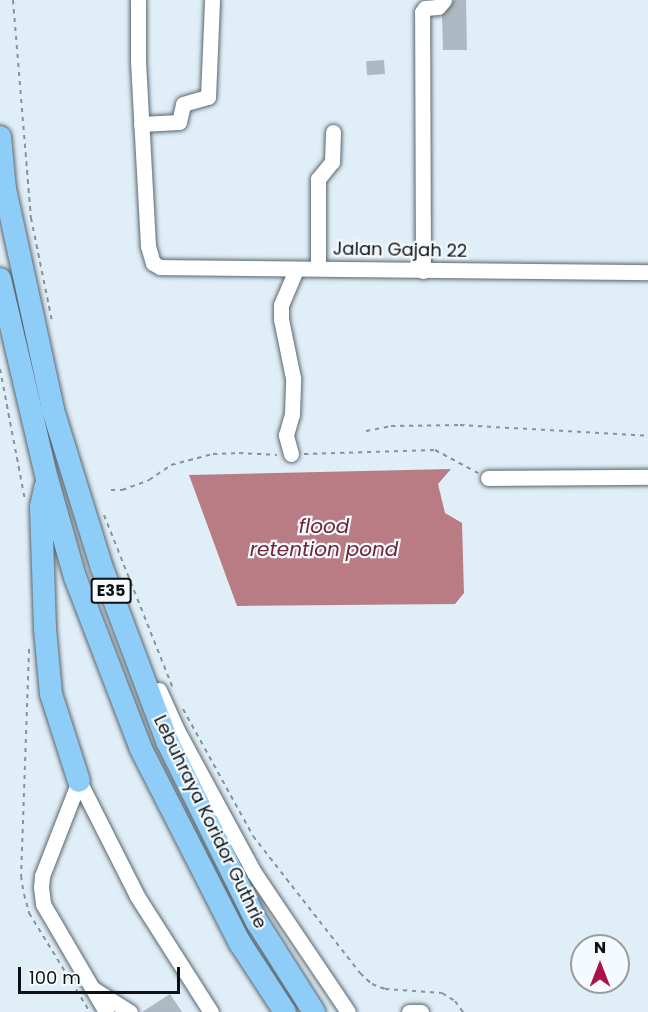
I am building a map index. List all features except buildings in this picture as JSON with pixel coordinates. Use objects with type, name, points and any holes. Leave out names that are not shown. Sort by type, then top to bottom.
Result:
[{"type":"highway","name":"Lebuhraya Koridor Guthrie","points":[[0,136],[5,189],[53,410],[102,568],[167,741],[257,922],[314,1012]]},
{"type":"highway","name":"Lebuhraya Koridor Guthrie","points":[[0,279],[47,479],[75,577],[141,749],[240,943],[285,1012]]},
{"type":"highway","points":[[47,479],[41,507],[45,629],[51,694],[79,781]]},
{"type":"street","points":[[138,0],[141,124],[180,122],[183,104],[208,97],[212,0]]},
{"type":"street","points":[[423,271],[422,12],[425,8],[438,7],[444,0]]},
{"type":"street","name":"Jalan Gajah 22","points":[[141,124],[148,246],[153,263],[168,269],[318,268],[648,272]]},
{"type":"street","points":[[318,268],[318,179],[332,162],[333,132]]},
{"type":"street","points":[[287,269],[280,305],[282,327],[293,378],[291,414],[286,435],[291,454]]},
{"type":"street","points":[[488,478],[648,477]]},
{"type":"street","points":[[102,568],[177,730],[255,874],[348,1012]]},
{"type":"street","points":[[79,781],[42,876],[41,887],[43,904],[106,1012]]},
{"type":"street","points":[[79,781],[136,896],[211,1012]]},
{"type":"street","points":[[89,986],[130,1012]]},
{"type":"street","points":[[409,1012],[421,1012]]},
{"type":"path","points":[[13,0],[31,218],[53,329]]},
{"type":"path","points":[[0,369],[27,510]]},
{"type":"path","points":[[366,431],[391,426],[460,425],[648,436]]},
{"type":"path","points":[[101,507],[175,692]]},
{"type":"path","points":[[29,645],[21,876],[29,913],[90,1012]]},
{"type":"path","points":[[179,703],[253,836],[360,974],[372,984],[386,989],[442,993],[455,1002],[463,1012]]},
{"type":"water","name":"flood retention pond","points":[[451,469],[438,484],[445,513],[462,523],[464,593],[455,604],[237,606],[189,475]]}]
